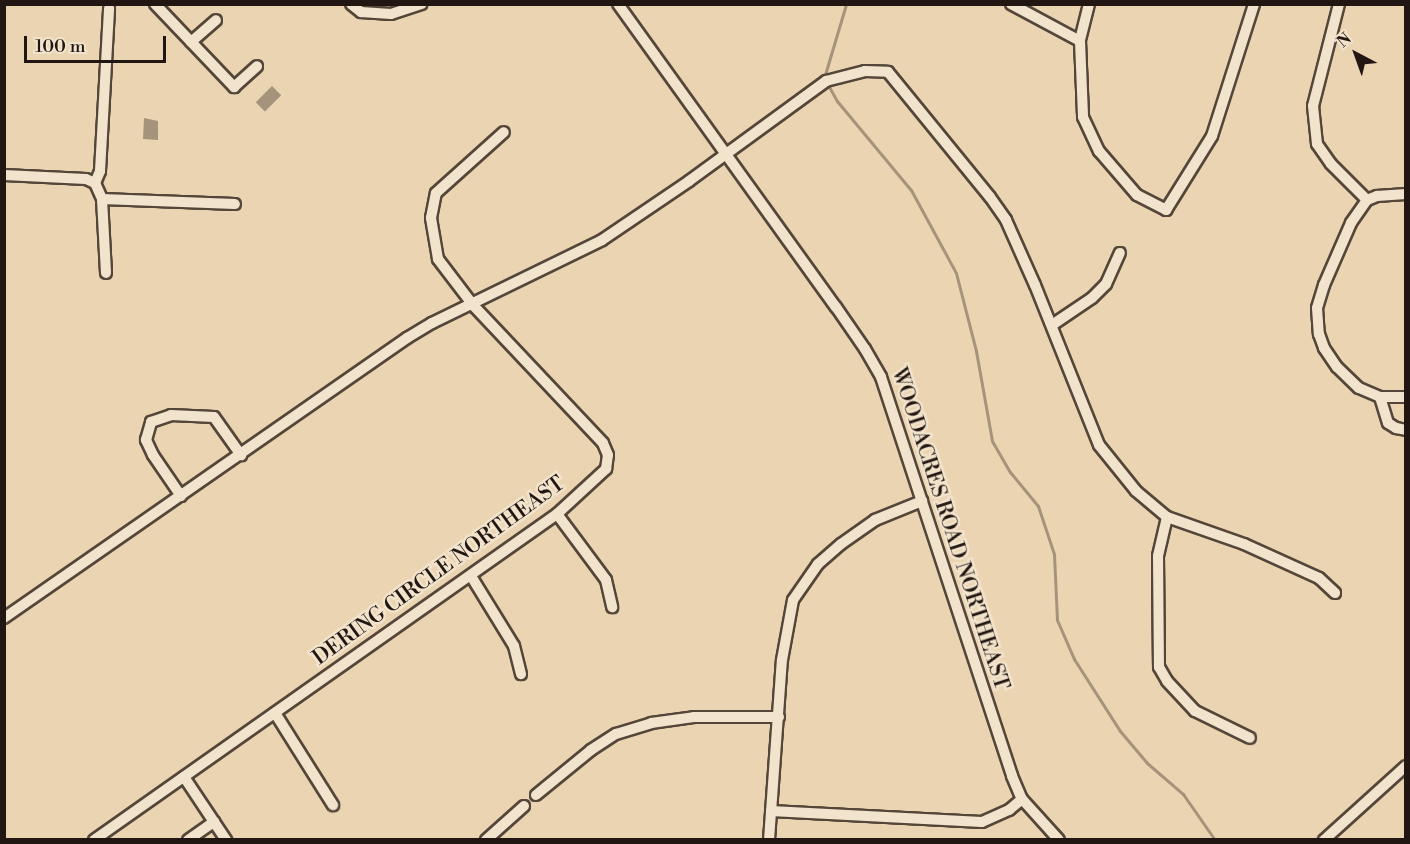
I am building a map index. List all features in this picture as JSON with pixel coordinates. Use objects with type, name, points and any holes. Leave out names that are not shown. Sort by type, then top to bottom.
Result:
[{"type":"street","points":[[155,4],[234,87],[257,66]]},
{"type":"street","points":[[351,4],[361,12],[391,14],[421,4]]},
{"type":"street","name":"WOODACRES ROAD NORTHEAST","points":[[618,4],[865,349],[881,377],[998,735],[1023,799],[1059,840]]},
{"type":"street","points":[[1011,4],[1080,41]]},
{"type":"street","points":[[1089,4],[1080,41],[1083,117],[1099,151],[1137,195],[1166,210],[1212,136],[1254,4]]},
{"type":"street","points":[[1339,4],[1316,90],[1314,114],[1317,144],[1331,164],[1367,200]]},
{"type":"street","points":[[95,183],[100,171],[109,8]]},
{"type":"street","points":[[191,42],[216,20]]},
{"type":"street","points":[[4,618],[407,338],[603,240],[826,81],[866,71],[888,72],[990,197],[1006,220],[1052,325],[1099,445],[1136,491],[1167,517],[1244,544],[1319,578],[1335,593]]},
{"type":"street","name":"DERING CIRCLE NORTHEAST","points":[[94,840],[557,514],[606,469],[606,449],[473,305],[438,259],[431,218],[432,204],[445,183],[504,132]]},
{"type":"street","points":[[4,176],[86,179],[95,183],[102,199],[106,273]]},
{"type":"street","points":[[1406,194],[1377,196],[1367,200],[1351,223],[1317,308],[1324,348],[1337,367],[1359,388],[1380,397],[1406,397]]},
{"type":"street","points":[[102,199],[235,204]]},
{"type":"street","points":[[1052,325],[1092,298],[1106,284],[1120,253]]},
{"type":"street","points":[[1380,397],[1388,423],[1406,430]]},
{"type":"street","points":[[181,496],[153,455],[146,440],[147,428],[151,422],[171,415],[214,417],[241,455]]},
{"type":"street","points":[[769,840],[787,624],[793,600],[818,564],[833,550],[874,520],[922,501]]},
{"type":"street","points":[[557,514],[606,580],[612,607]]},
{"type":"street","points":[[1167,517],[1158,556],[1159,668],[1167,681],[1195,711],[1250,738]]},
{"type":"street","points":[[471,576],[514,646],[521,674]]},
{"type":"street","points":[[275,713],[333,805]]},
{"type":"street","points":[[536,795],[564,771],[616,734],[651,723],[694,717],[779,717]]},
{"type":"street","points":[[1324,840],[1406,766]]},
{"type":"street","points":[[184,777],[226,840]]},
{"type":"street","points":[[771,812],[982,822],[1010,810],[1023,799]]},
{"type":"street","points":[[486,840],[524,806]]},
{"type":"street","points":[[188,840],[214,822]]},
{"type":"shaded area","points":[[272,86],[281,95],[265,111],[256,102]]},
{"type":"shaded area","points":[[144,118],[158,121],[158,140],[143,139]]},
{"type":"waterway","points":[[824,78],[846,4]]},
{"type":"waterway","points":[[827,83],[837,101],[911,190],[956,273],[976,351],[992,441],[1010,472],[1038,506],[1054,554],[1057,620],[1074,659],[1120,731],[1147,763],[1183,794],[1215,840]]}]
